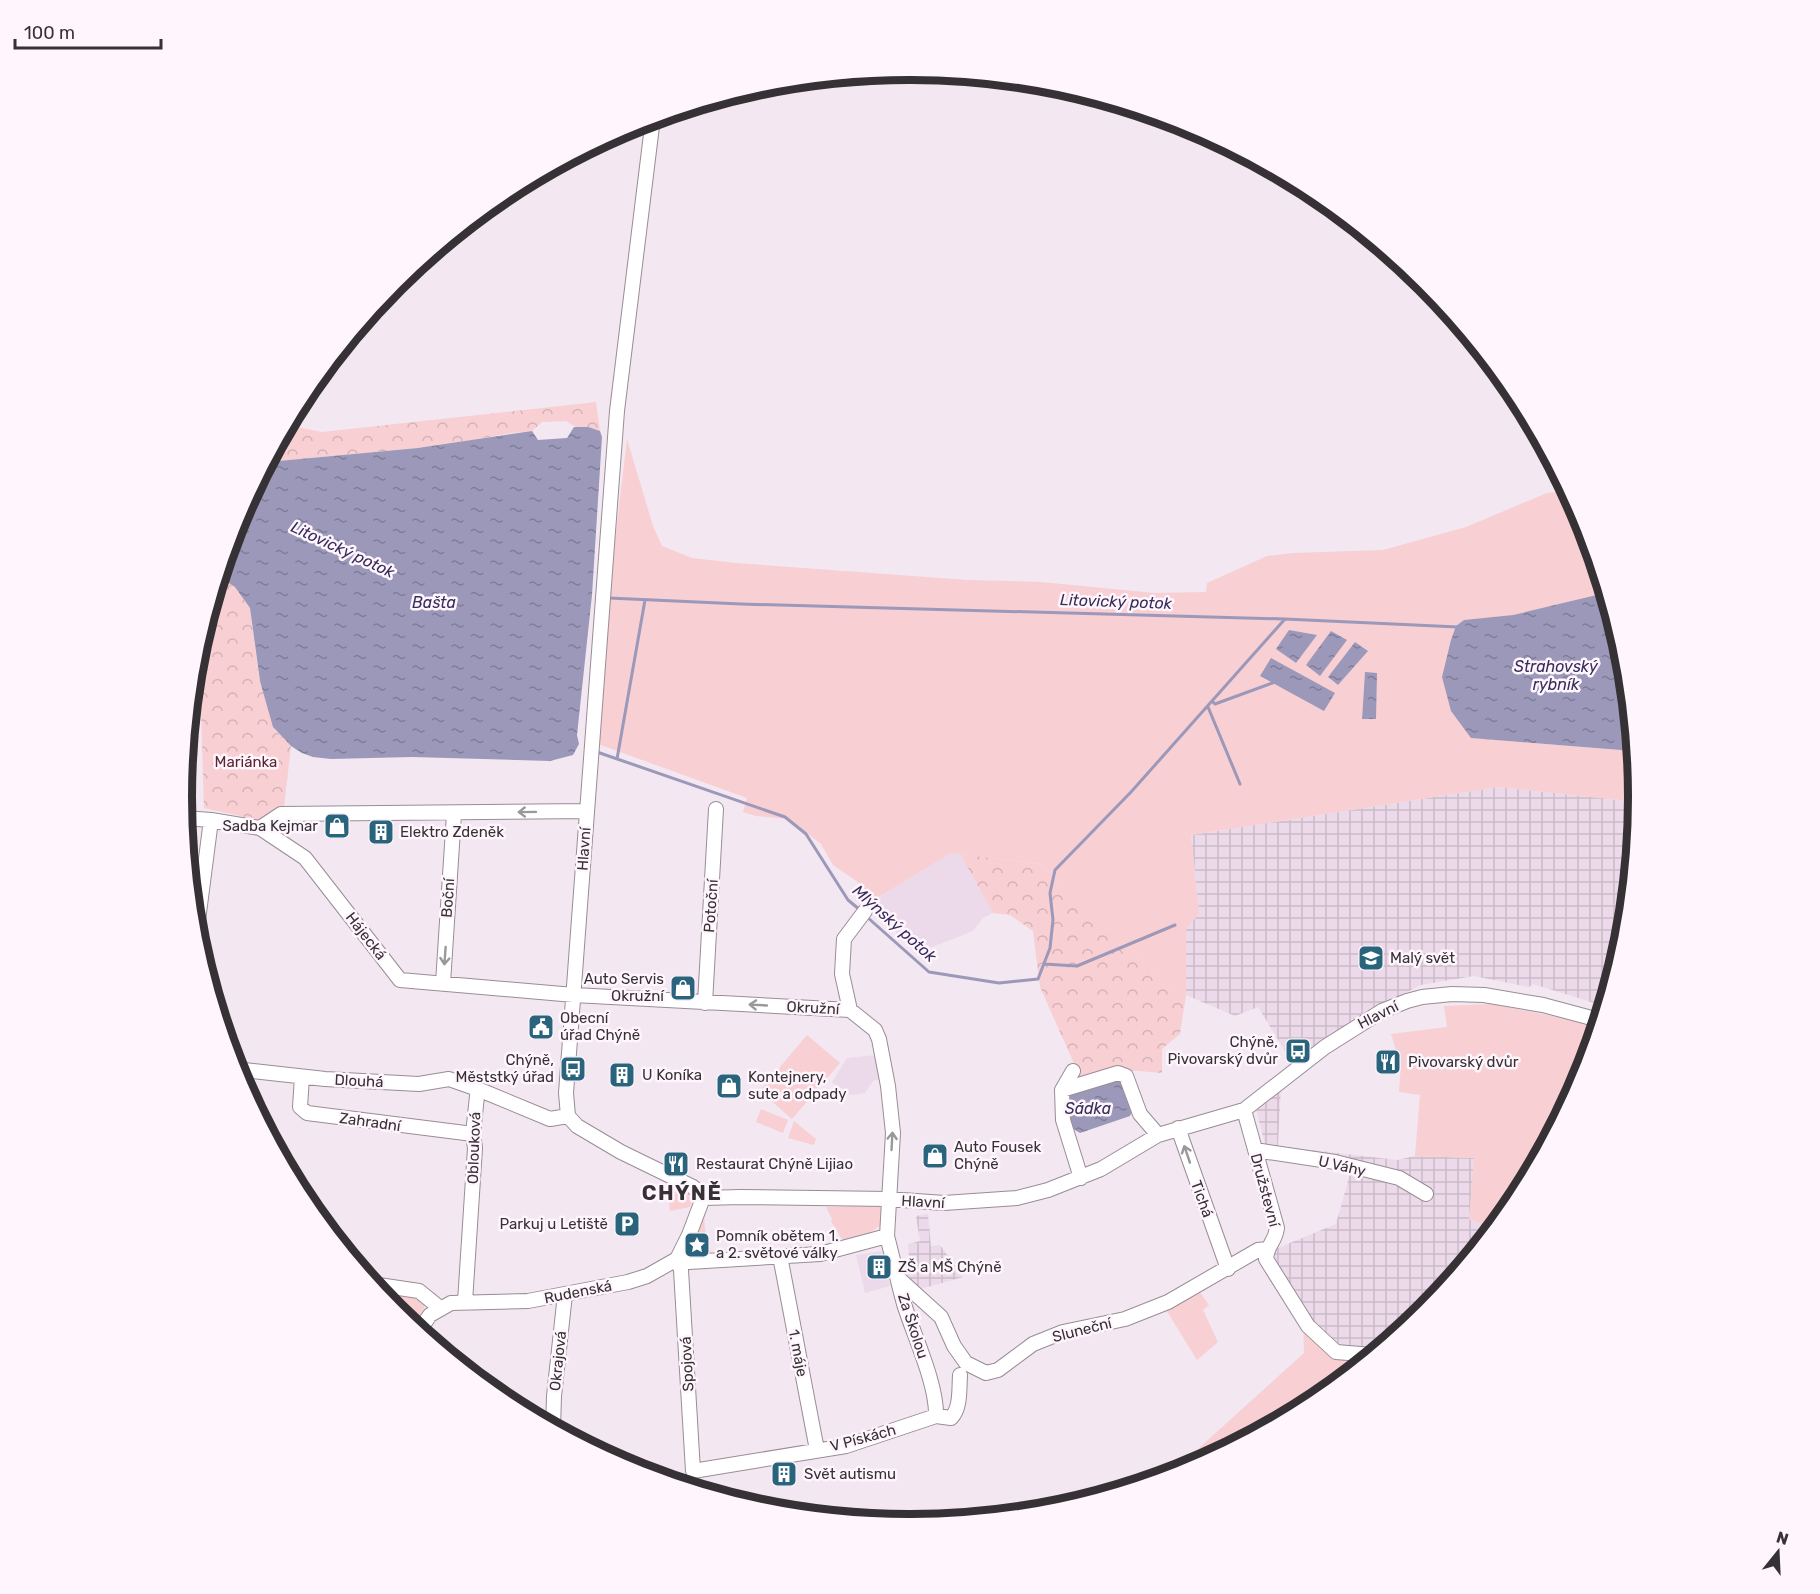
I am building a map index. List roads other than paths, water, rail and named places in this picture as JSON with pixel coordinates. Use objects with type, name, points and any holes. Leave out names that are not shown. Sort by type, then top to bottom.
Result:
[{"type":"street","name":"Hlavní","points":[[568,1116],[566,1093],[617,411],[652,128]]},
{"type":"street","name":"Potoční","points":[[705,1003],[717,809]]},
{"type":"street","points":[[260,828],[281,814],[586,811]]},
{"type":"street","name":"Boční","points":[[443,983],[454,814]]},
{"type":"street","name":"Hájecká","points":[[193,819],[260,828],[305,858],[400,980],[573,995]]},
{"type":"street","points":[[201,901],[211,820]]},
{"type":"street","points":[[850,1010],[842,974],[844,939],[865,911]]},
{"type":"street","name":"Hlavní","points":[[703,1198],[888,1199],[944,1203],[1017,1198],[1081,1178],[1130,1154],[1158,1135],[1244,1110],[1325,1047],[1386,1008],[1422,997],[1452,994],[1484,995],[1543,1005],[1592,1018]]},
{"type":"street","name":"Okružní","points":[[573,995],[850,1010],[875,1030],[879,1039],[888,1086],[893,1133],[887,1236]]},
{"type":"street","name":"Dlouhá","points":[[246,1070],[302,1077],[419,1084],[449,1079],[480,1090]]},
{"type":"street","points":[[1073,1071],[1062,1089],[1063,1120],[1081,1178]]},
{"type":"street","points":[[1062,1089],[1118,1073],[1126,1076],[1140,1114],[1158,1135]]},
{"type":"street","name":"Zahradní","points":[[302,1077],[300,1107],[308,1113],[473,1134]]},
{"type":"street","name":"Oblouková","points":[[465,1302],[475,1148],[473,1134],[477,1096],[480,1090],[550,1119],[568,1116]]},
{"type":"street","name":"Družstevní","points":[[1244,1110],[1277,1228],[1276,1238],[1267,1249],[1266,1259],[1308,1326],[1336,1352],[1361,1354]]},
{"type":"street","points":[[568,1116],[577,1126],[621,1152],[693,1187],[703,1198],[677,1259],[689,1262],[820,1254],[887,1236]]},
{"type":"street","name":"Tichá","points":[[1178,1128],[1228,1269]]},
{"type":"street","name":"U Váhy","points":[[1255,1150],[1335,1162],[1399,1179],[1426,1194]]},
{"type":"street","name":"Za Školou","points":[[887,1236],[926,1366],[936,1416]]},
{"type":"street","name":"Sluneční","points":[[898,1278],[941,1317],[954,1346],[966,1363],[986,1373],[998,1370],[1034,1344],[1063,1332],[1125,1319],[1168,1302],[1258,1250],[1267,1249]]},
{"type":"street","name":"1. máje","points":[[780,1256],[817,1450]]},
{"type":"street","name":"Rudenská","points":[[440,1308],[451,1303],[519,1302],[638,1279],[677,1259]]},
{"type":"street","name":"Spojová","points":[[677,1259],[681,1269],[693,1471]]},
{"type":"street","points":[[386,1286],[419,1291],[440,1308],[430,1315],[424,1324]]},
{"type":"street","name":"Okrajová","points":[[553,1419],[564,1294]]},
{"type":"street","name":"V Pískách","points":[[693,1471],[846,1446],[936,1416],[951,1418],[955,1413],[960,1375]]},
{"type":"water","name":"Bašta","points":[[574,427],[588,427],[600,431],[602,437],[592,595],[577,735],[579,744],[573,755],[550,761],[412,757],[331,759],[313,757],[291,746],[273,727],[260,681],[250,608],[235,587],[226,581],[247,522],[276,461],[418,448],[532,431],[538,440],[567,438]]},
{"type":"water","name":"Strahovský rybník","points":[[1598,595],[1614,657],[1626,750],[1471,738],[1451,711],[1442,677],[1451,640],[1456,626],[1464,620],[1513,615]]},
{"type":"water","points":[[1289,630],[1317,635],[1296,663],[1276,649]]},
{"type":"water","points":[[1331,631],[1347,640],[1320,676],[1306,665]]},
{"type":"water","points":[[1355,642],[1368,651],[1338,685],[1328,677]]},
{"type":"water","points":[[1271,658],[1335,693],[1324,711],[1260,676]]},
{"type":"water","points":[[1365,672],[1377,673],[1376,719],[1362,719]]},
{"type":"water","name":"Sádka","points":[[1118,1079],[1125,1083],[1133,1109],[1130,1116],[1080,1133],[1070,1127],[1066,1096],[1072,1091]]},
{"type":"waterway","name":"Litovický potok","points":[[609,598],[741,604],[1285,619],[1458,627]]},
{"type":"waterway","points":[[617,759],[645,600]]},
{"type":"waterway","name":"Mlýnský potok","points":[[867,917],[929,972],[999,983],[1038,979],[1050,948],[1053,920],[1050,893],[1055,870],[1131,792],[1285,619]]},
{"type":"waterway","points":[[1212,701],[1215,704],[1275,682]]},
{"type":"waterway","points":[[1208,707],[1240,784]]},
{"type":"waterway","name":"Mlýnský potok","points":[[597,752],[785,817],[806,834],[848,900],[860,910]]},
{"type":"waterway","points":[[1044,964],[1077,966],[1175,925]]},
{"type":"place","name":"Sadba Kejmar","points":[[337,826]]},
{"type":"place","name":"Elektro Zdeněk","points":[[381,832]]},
{"type":"place","name":"Malý svět","points":[[1371,958]]},
{"type":"place","name":"Auto Servis Okružní","points":[[683,988]]},
{"type":"place","name":"Obecní úřad Chýně","points":[[541,1027]]},
{"type":"place","name":"Chýně, Pivovarský dvůr","points":[[1298,1051]]},
{"type":"place","name":"Pivovarský dvůr","points":[[1388,1062]]},
{"type":"place","name":"Chýně, Měststký úřad","points":[[573,1069]]},
{"type":"place","name":"U Koníka","points":[[622,1075]]},
{"type":"place","name":"Kontejnery, sute a odpady","points":[[729,1086]]},
{"type":"place","name":"Auto Fousek Chýně","points":[[935,1156]]},
{"type":"place","name":"Restaurat Chýně Lijiao","points":[[676,1164]]},
{"type":"place","name":"Parkuj u Letiště","points":[[627,1224]]},
{"type":"place","name":"Pomník obětem 1. a 2. světové války","points":[[697,1245]]},
{"type":"place","name":"ZŠ a MŠ Chýně","points":[[879,1267]]},
{"type":"place","name":"Svět autismu","points":[[784,1474]]},
{"type":"district","name":"CHÝNĚ","points":[[682,1193]]},
{"type":"park label","name":"Mariánka","points":[[246,762]]}]
